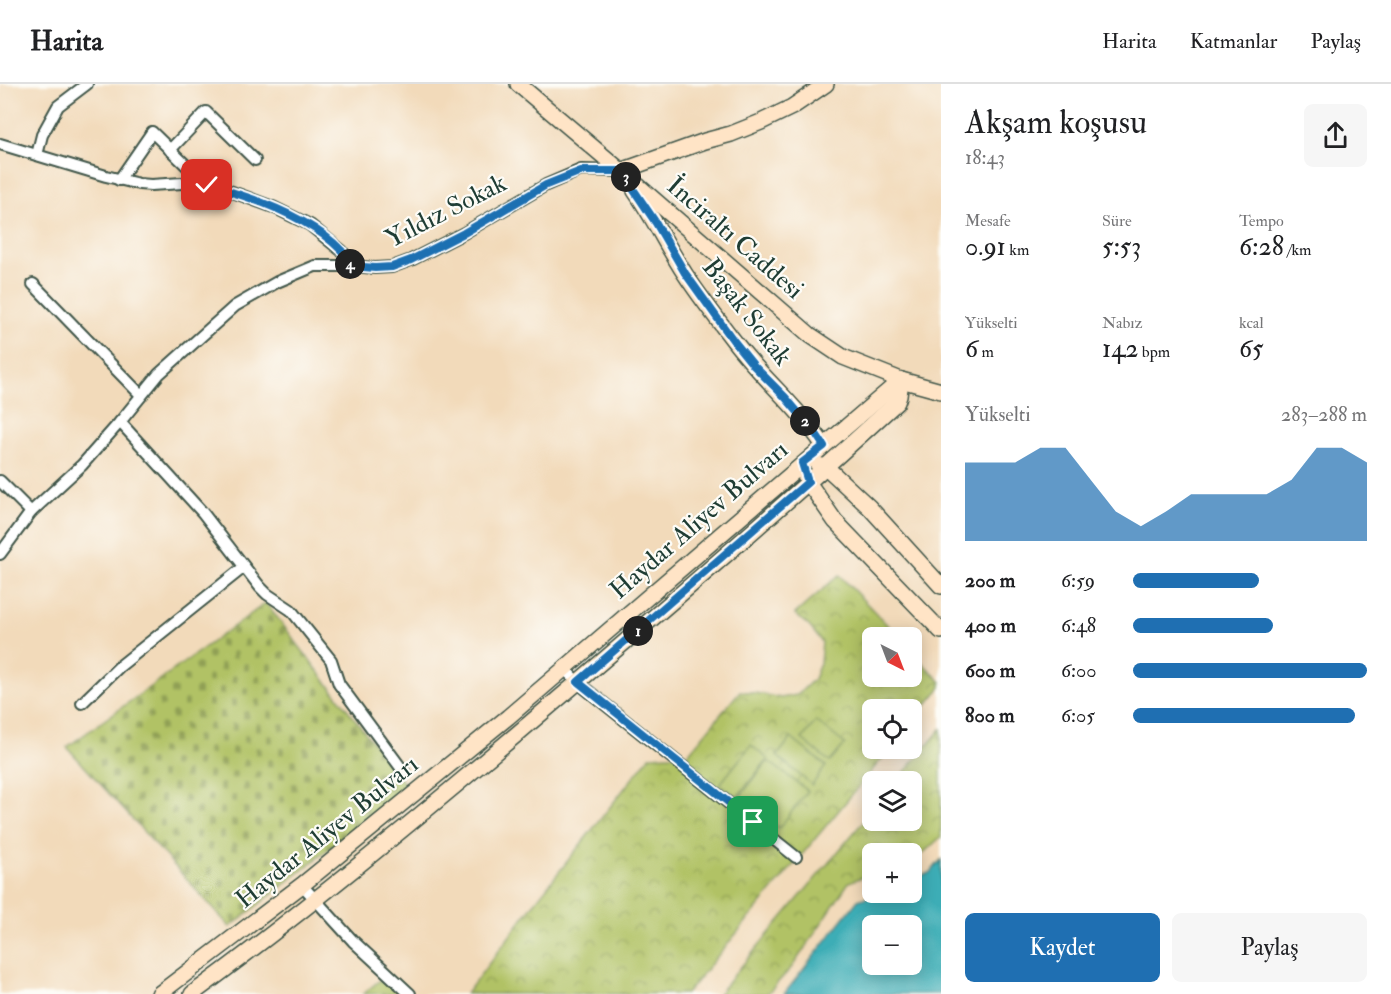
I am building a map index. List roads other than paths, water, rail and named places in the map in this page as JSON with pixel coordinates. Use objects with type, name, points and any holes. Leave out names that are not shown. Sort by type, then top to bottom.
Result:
[{"type":"main road","name":"İnciraltı Caddesi","points":[[518,84],[810,335],[843,357],[901,380],[941,391]]},
{"type":"main road","name":"Yıldız Sokak","points":[[621,171],[761,123],[792,107],[825,84]]},
{"type":"main road","name":"Başak Sokak","points":[[621,171],[652,216],[685,273],[733,340],[754,366],[785,397],[824,446]]},
{"type":"main road","name":"Haydar Aliyev Bulvarı","points":[[159,994],[302,885],[508,717],[901,380]]},
{"type":"main road","name":"Haydar Aliyev Bulvarı","points":[[192,994],[315,900],[437,801],[664,608],[897,402],[901,380]]},
{"type":"main road","points":[[941,586],[869,507],[826,467],[802,463],[808,482],[835,522],[941,631]]},
{"type":"street","points":[[37,155],[42,135],[58,106],[87,84]]},
{"type":"street","points":[[170,150],[206,112],[255,160]]},
{"type":"street","points":[[119,180],[152,132],[192,171],[198,182]]},
{"type":"street","points":[[0,144],[119,180],[151,185],[198,182],[227,190],[273,207],[310,225],[342,251],[352,266]]},
{"type":"street","name":"Yıldız Sokak","points":[[0,554],[31,513],[82,465],[159,374],[235,306],[277,282],[315,266],[392,267],[464,233],[546,185],[581,171],[621,171]]},
{"type":"street","points":[[33,284],[141,395]]},
{"type":"street","points":[[120,422],[203,513],[267,594],[291,610],[332,660],[339,684],[405,772]]},
{"type":"street","points":[[0,481],[31,513]]},
{"type":"street","points":[[82,703],[120,666],[244,567]]},
{"type":"street","points":[[651,594],[664,608]]},
{"type":"street","points":[[564,668],[578,682],[796,857]]},
{"type":"street","points":[[302,885],[353,941],[410,994]]},
{"type":"water","points":[[941,860],[941,994],[784,994],[858,900],[862,899],[862,903],[922,903],[922,875],[929,873]]}]
